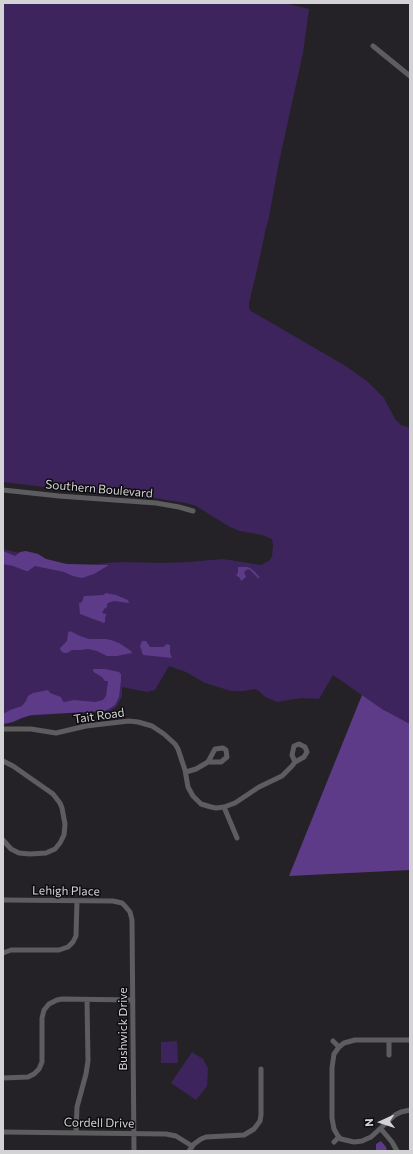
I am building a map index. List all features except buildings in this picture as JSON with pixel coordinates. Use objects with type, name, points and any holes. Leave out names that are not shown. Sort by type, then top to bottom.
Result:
[{"type":"street","points":[[373,46],[410,76]]},
{"type":"street","name":"Southern Boulevard","points":[[3,490],[156,504],[179,507],[193,511]]},
{"type":"street","name":"Tait Road","points":[[3,729],[31,729],[56,733],[100,724],[120,722],[138,722],[152,726],[175,744],[182,758],[188,787],[197,801],[211,807],[224,807]]},
{"type":"street","points":[[3,761],[13,766],[53,794],[60,803],[65,824],[64,835],[60,843],[55,849],[46,853],[19,853],[11,849],[3,840]]},
{"type":"street","points":[[186,772],[196,769],[208,762]]},
{"type":"street","points":[[237,838],[224,807],[235,803],[259,787],[282,776],[295,762]]},
{"type":"street","name":"Lehigh Place","points":[[3,900],[113,901],[122,903],[128,908]]},
{"type":"street","points":[[3,953],[11,950],[59,950],[68,947],[76,936],[77,901]]},
{"type":"street","name":"Bushwick Drive","points":[[128,908],[132,920],[134,1151]]},
{"type":"street","points":[[3,1078],[28,1077],[39,1069],[42,1062],[42,1013],[49,1004],[57,1000],[133,1000]]},
{"type":"street","points":[[76,1133],[77,1107],[88,1061],[87,1000]]},
{"type":"street","points":[[389,1040],[389,1055]]},
{"type":"street","points":[[410,1040],[349,1041],[338,1047],[334,1054],[332,1075],[334,1130],[339,1137],[345,1140],[354,1142],[362,1141],[371,1137],[396,1115],[410,1110]]},
{"type":"street","points":[[332,1041],[338,1047]]},
{"type":"street","points":[[191,1149],[201,1139],[206,1137],[244,1135],[254,1129],[260,1121],[261,1115],[261,1069]]},
{"type":"street","points":[[381,1129],[392,1142],[397,1151]]},
{"type":"street","name":"Cordell Drive","points":[[3,1132],[172,1135],[181,1139],[191,1149]]},
{"type":"street","points":[[334,1142],[339,1137]]},
{"type":"shaded area","points":[[3,3],[284,3],[309,9],[303,53],[249,308],[251,311],[344,365],[367,381],[384,398],[395,419],[401,425],[410,428],[410,724],[382,709],[333,675],[319,699],[301,698],[277,702],[265,697],[255,689],[231,691],[205,683],[186,672],[169,666],[155,690],[147,692],[122,687],[122,696],[119,702],[116,707],[110,711],[29,716],[3,725],[3,549],[24,554],[57,566],[88,566],[121,562],[165,563],[223,559],[261,565],[270,560],[273,545],[272,539],[230,527],[196,506],[186,503],[148,497],[103,494],[3,482]]},
{"type":"shaded area","points":[[3,551],[15,556],[20,552],[26,551],[38,554],[46,559],[67,564],[109,565],[94,574],[82,578],[64,572],[35,566],[26,571],[3,564]]},
{"type":"shaded area","points":[[238,567],[250,568],[260,578],[248,569],[244,572],[246,577],[241,581],[236,575],[238,573]]},
{"type":"shaded area","points":[[106,593],[128,600],[129,603],[114,601],[108,603],[107,607],[102,613],[106,614],[104,623],[80,614],[79,603],[82,602],[84,596],[103,595]]},
{"type":"shaded area","points":[[70,631],[89,639],[111,640],[119,643],[132,653],[107,656],[97,651],[88,649],[72,650],[64,653],[60,648],[67,641],[68,633]]},
{"type":"shaded area","points":[[142,641],[146,641],[150,647],[163,647],[167,644],[170,645],[170,653],[172,658],[143,655],[140,646]]},
{"type":"shaded area","points":[[93,669],[105,669],[119,672],[121,674],[119,697],[115,705],[109,709],[104,711],[31,715],[3,724],[3,714],[22,706],[28,696],[33,693],[48,690],[50,693],[61,697],[64,702],[74,700],[95,702],[103,700],[106,696],[108,681],[105,681],[102,677],[95,673]]},
{"type":"shaded area","points":[[362,695],[382,709],[410,724],[410,870],[289,876]]},
{"type":"shaded area","points":[[177,1041],[178,1063],[161,1063],[161,1042]]},
{"type":"shaded area","points":[[192,1052],[203,1059],[208,1068],[207,1086],[196,1100],[171,1083]]},
{"type":"shaded area","points":[[381,1141],[386,1147],[387,1151],[376,1151],[376,1144]]}]
